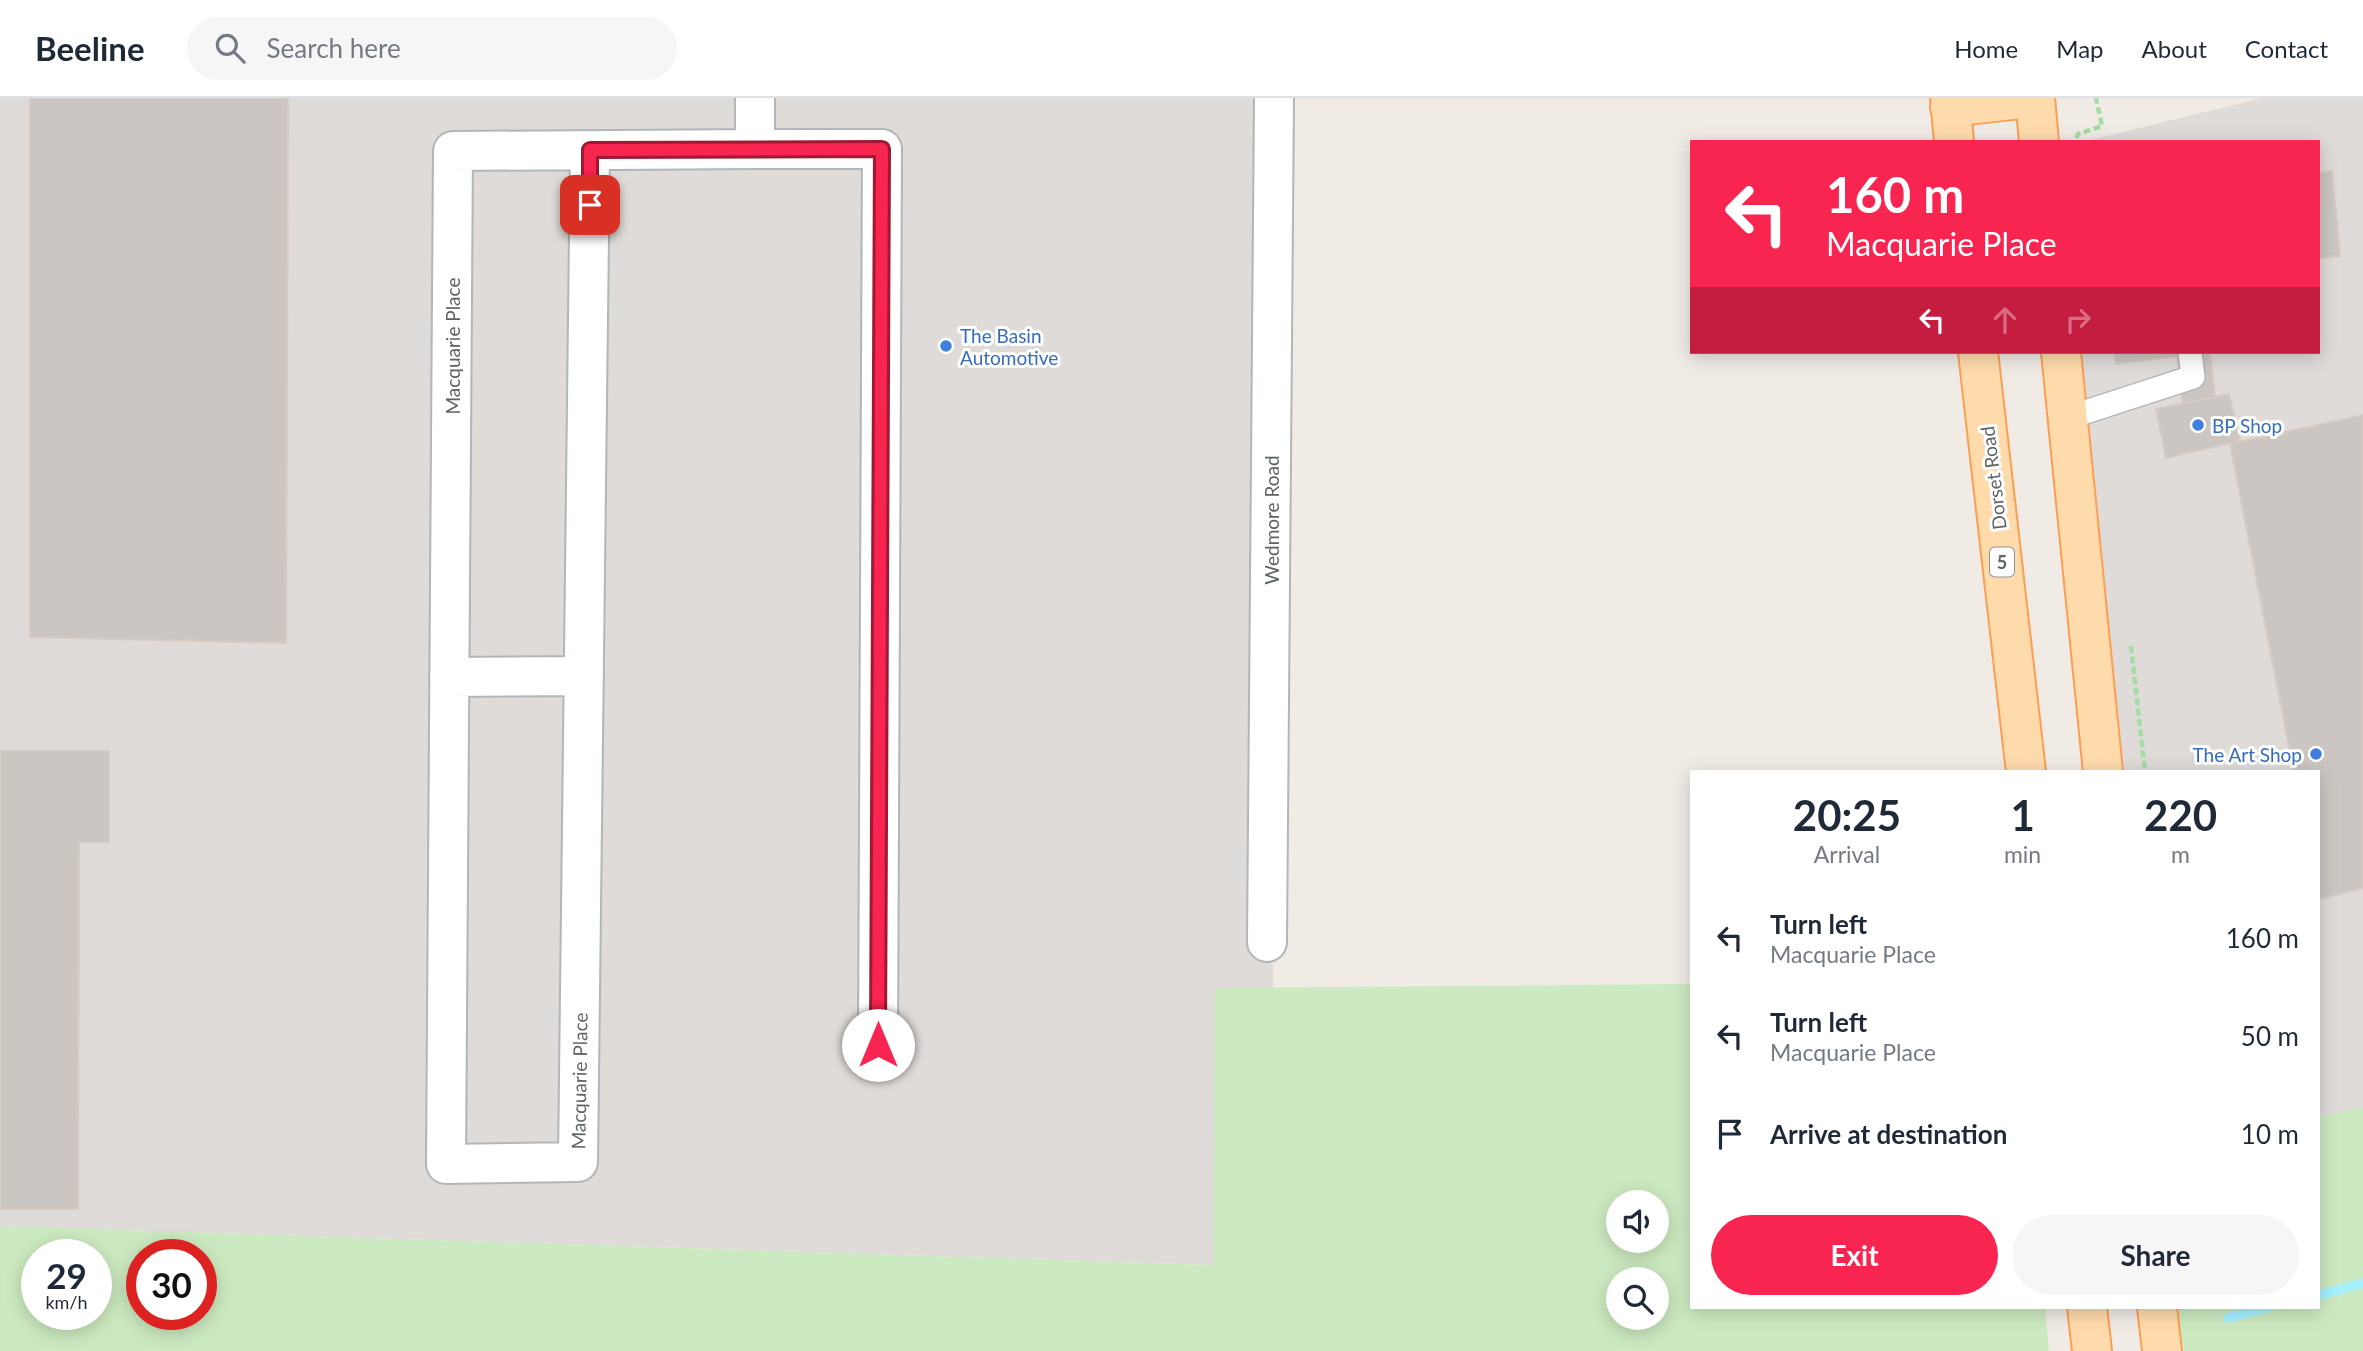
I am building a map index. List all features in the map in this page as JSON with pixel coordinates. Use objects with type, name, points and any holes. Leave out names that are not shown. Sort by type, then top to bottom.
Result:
[{"type":"main road","points":[[1951,116],[2029,98]]},
{"type":"main road","points":[[2035,98],[2039,140]]},
{"type":"main road","name":"Dorset Road","points":[[1978,354],[2026,770]]},
{"type":"main road","points":[[2060,354],[2103,770]]},
{"type":"main road","points":[[2087,1309],[2092,1351]]},
{"type":"main road","points":[[2157,1309],[2162,1351]]},
{"type":"street","points":[[755,98],[755,149]]},
{"type":"street","name":"Wedmore Road","points":[[1268,942],[1274,98]]},
{"type":"street","name":"Macquarie Place","points":[[590,150],[578,1162],[446,1164],[453,151],[590,150],[755,149],[882,149],[878,1045]]},
{"type":"street","points":[[449,677],[584,676]]},
{"type":"lane","points":[[2067,418],[2193,377],[2190,354]]},
{"type":"path","points":[[2076,140],[2078,134],[2102,127],[2096,98]]},
{"type":"shaded area","points":[[0,98],[1272,98],[1273,988],[1215,989],[1214,1265],[0,1226]]},
{"type":"shaded area","points":[[2262,98],[2363,98],[2363,1107],[2320,1117],[2320,770],[2112,770],[2069,354],[2320,354],[2320,140],[2090,140]]},
{"type":"green space","points":[[1690,984],[1690,1309],[2045,1309],[2049,1351],[0,1351],[0,1226],[1213,1265],[1215,988]]},
{"type":"green space","points":[[2363,1107],[2363,1351],[2184,1351],[2177,1309],[2320,1309],[2320,1117]]},
{"type":"building","points":[[30,98],[288,98],[286,643],[30,637]]},
{"type":"building","points":[[2332,171],[2340,256],[2320,258],[2320,173]]},
{"type":"building","points":[[2114,354],[2210,354],[2215,397],[2183,404],[2177,356],[2116,364]]},
{"type":"building","name":"BP Shop","points":[[2229,394],[2240,441],[2166,458],[2156,409]]},
{"type":"building","points":[[2363,415],[2363,888],[2320,899],[2320,770],[2294,770],[2230,444]]},
{"type":"building","points":[[0,751],[109,751],[109,842],[79,842],[78,1209],[0,1209]]},
{"type":"waterway","points":[[2320,1295],[2363,1283]]},
{"type":"waterway","points":[[2228,1318],[2262,1309]]},
{"type":"place","name":"The Basin Automotive","points":[[946,346]]},
{"type":"place","name":"BP Shop","points":[[2198,425]]},
{"type":"place","name":"The Art Shop","points":[[2316,754]]},
{"type":"route","points":[[590,205],[590,150],[882,149],[878,1045]]}]
